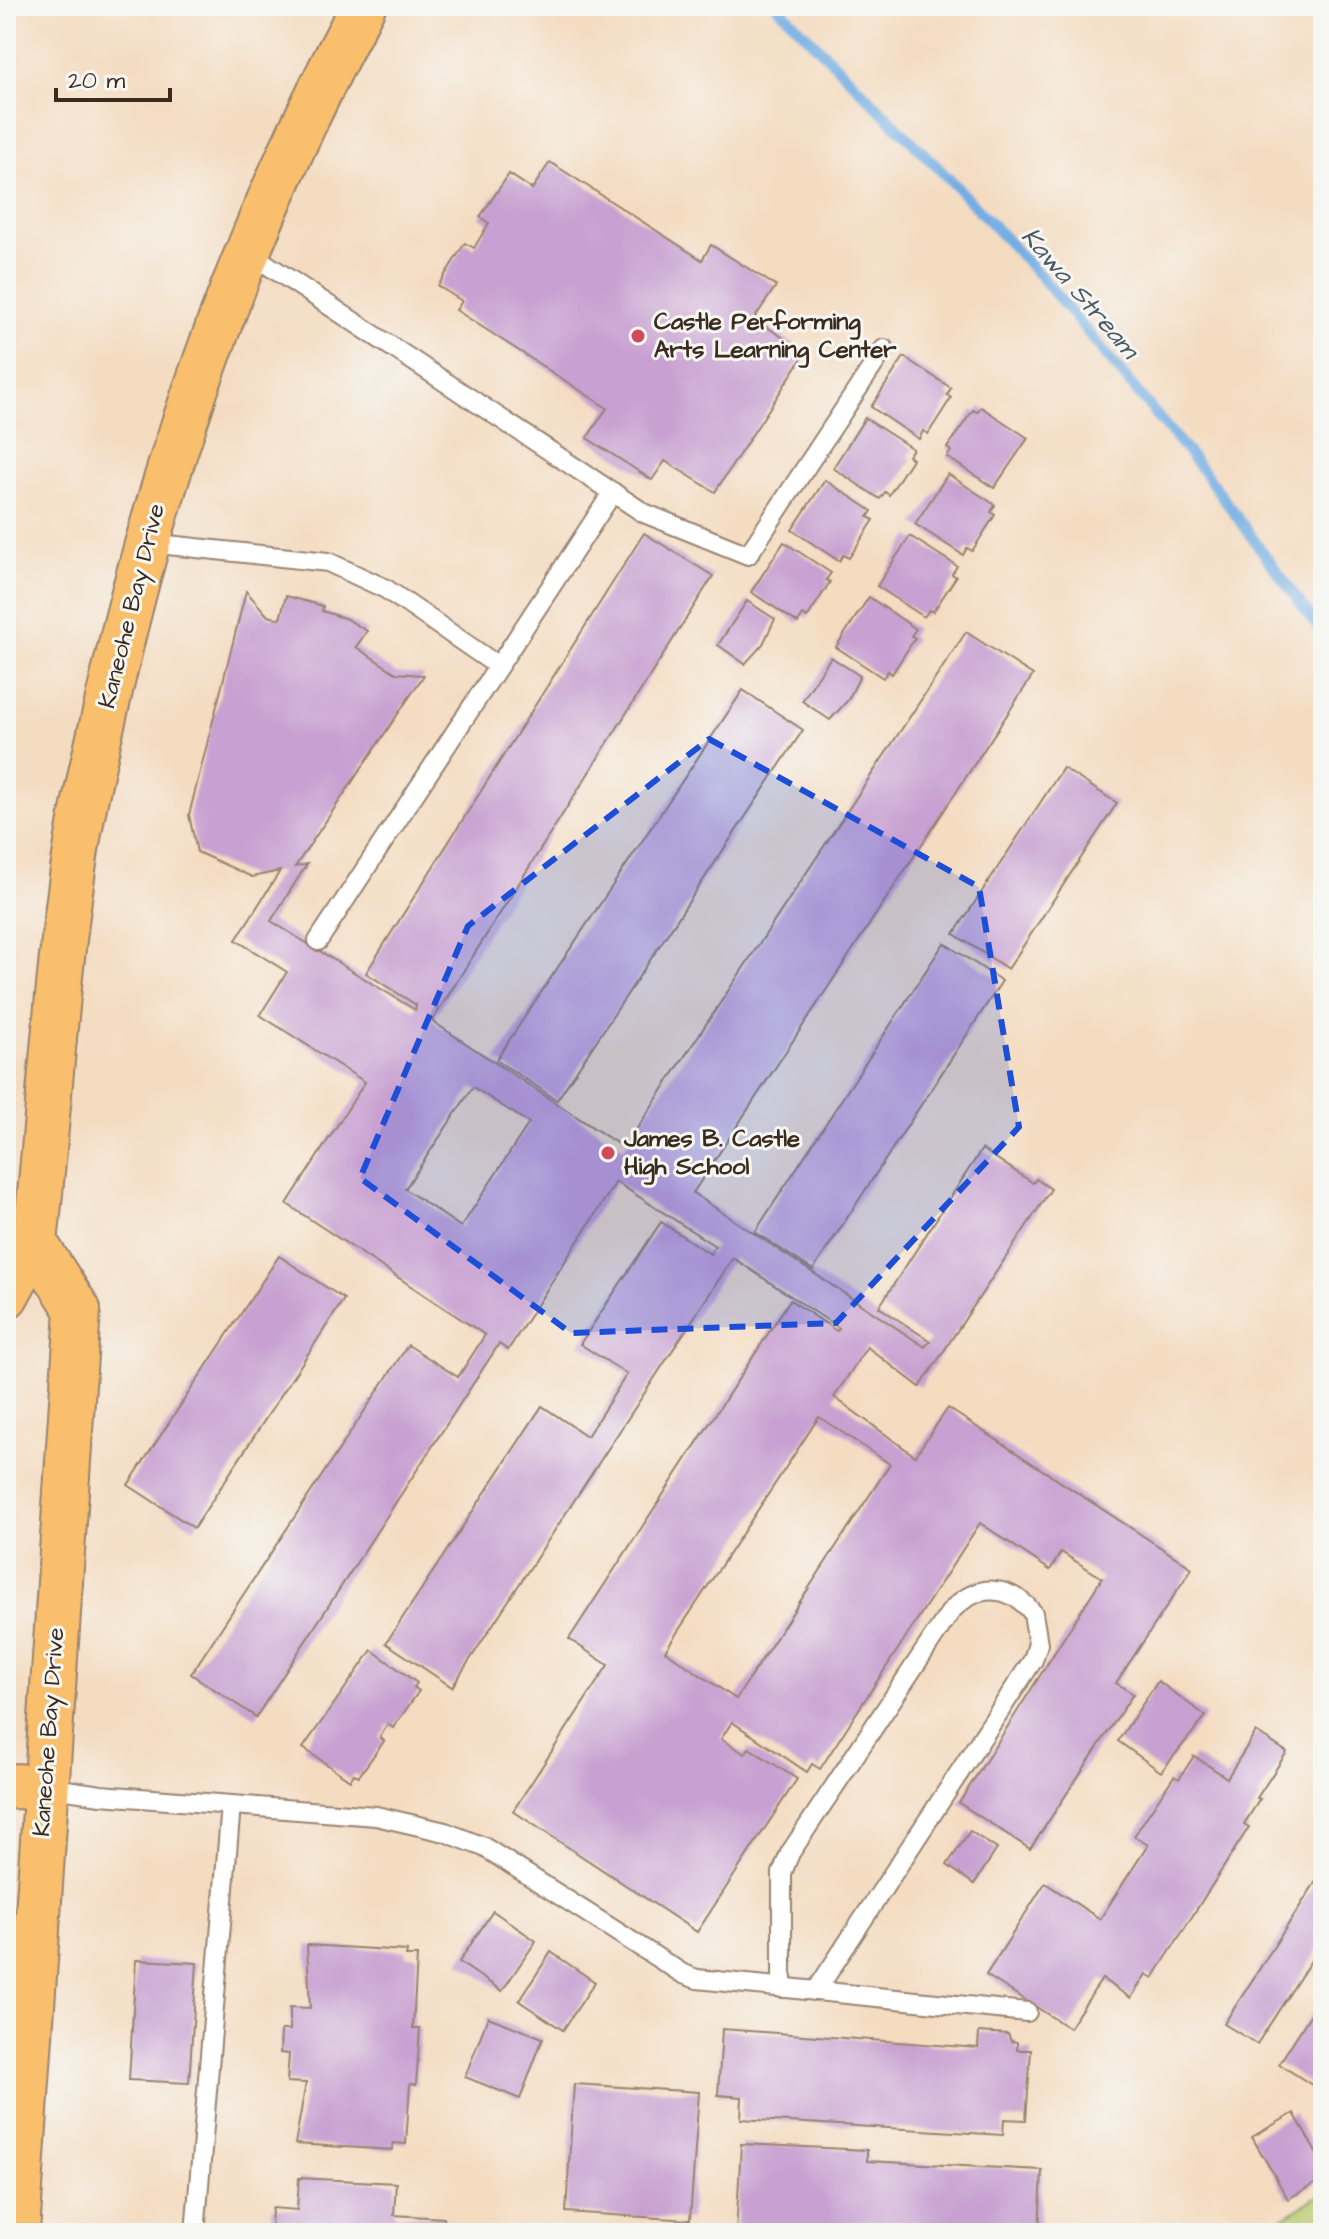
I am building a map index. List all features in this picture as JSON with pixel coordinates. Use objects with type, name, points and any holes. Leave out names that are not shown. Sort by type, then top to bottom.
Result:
[{"type":"main road","name":"Kaneohe Bay Drive","points":[[6,1296],[35,1243],[76,850],[146,543],[188,403],[246,251],[291,148],[363,6]]},
{"type":"main road","name":"Kaneohe Bay Drive","points":[[17,2233],[26,1786],[78,1310],[35,1243]]},
{"type":"lane","points":[[246,251],[659,521],[748,555],[884,349]]},
{"type":"lane","points":[[318,941],[613,492]]},
{"type":"lane","points":[[146,543],[328,562],[377,584],[498,666]]},
{"type":"lane","points":[[782,1988],[782,1873],[790,1853],[951,1611],[962,1599],[977,1592],[993,1589],[1009,1592],[1033,1613],[1038,1644],[1033,1660],[816,1991]]},
{"type":"lane","points":[[26,1786],[101,1795],[376,1816],[445,1832],[484,1847],[683,1974],[782,1988],[1027,2012]]},
{"type":"lane","points":[[195,2233],[231,1805]]},
{"type":"highlighted area","points":[[709,739],[979,887],[1019,1127],[836,1323],[571,1333],[360,1178],[468,926]]},
{"type":"green space","points":[[1323,2193],[1323,2233],[1258,2233]]},
{"type":"building","name":"Castle Performing Arts Learning Center","points":[[550,162],[702,260],[711,245],[776,286],[754,319],[806,352],[715,492],[665,461],[652,480],[587,438],[607,408],[456,310],[462,301],[438,286],[465,243],[474,248],[489,223],[480,217],[509,174],[532,189]]},
{"type":"building","points":[[904,357],[951,388],[947,395],[951,398],[928,434],[923,431],[919,439],[871,407]]},
{"type":"building","points":[[981,407],[1028,438],[994,488],[947,457],[951,451],[947,448],[973,410],[977,412]]},
{"type":"building","points":[[865,418],[913,449],[908,456],[912,459],[889,495],[885,492],[880,499],[833,468]]},
{"type":"building","points":[[948,474],[995,505],[991,512],[995,515],[972,551],[967,548],[963,555],[915,524]]},
{"type":"building","points":[[825,480],[872,511],[868,517],[874,520],[849,558],[843,555],[839,561],[792,530]]},
{"type":"building","points":[[644,533],[713,576],[432,1021],[624,1148],[966,632],[1033,675],[693,1193],[925,1347],[930,1341],[879,1307],[982,1149],[1033,1183],[1036,1179],[1051,1189],[920,1387],[867,1347],[834,1397],[915,1456],[948,1408],[1192,1568],[1116,1683],[1133,1694],[1030,1849],[959,1803],[1102,1578],[1061,1552],[1050,1570],[980,1523],[820,1769],[812,1764],[807,1772],[732,1722],[721,1739],[745,1754],[749,1748],[797,1779],[697,1932],[513,1811],[608,1665],[569,1639],[790,1300],[837,1331],[839,1328],[733,1258],[452,1687],[386,1643],[542,1406],[587,1436],[627,1374],[580,1344],[661,1222],[710,1254],[715,1246],[616,1182],[508,1350],[499,1344],[256,1717],[191,1674],[408,1345],[458,1377],[485,1335],[287,1204],[365,1082],[260,1015],[287,972],[236,940],[280,871],[252,877],[197,852],[189,815],[246,591],[268,616],[280,619],[286,596],[323,606],[322,611],[347,619],[367,631],[356,647],[396,673],[424,675],[295,867],[307,864],[271,921],[415,1010],[416,1005],[366,973]],"holes":[[[473,1087],[529,1123],[461,1227],[405,1189]],[[819,1417],[890,1464],[736,1699],[665,1651]]]},
{"type":"building","points":[[910,536],[957,566],[952,574],[956,577],[933,612],[929,610],[924,617],[877,586]]},
{"type":"building","points":[[784,542],[831,573],[826,580],[830,582],[807,618],[803,615],[798,623],[751,592]]},
{"type":"building","points":[[869,597],[916,629],[911,636],[915,638],[892,674],[888,671],[883,678],[836,647]]},
{"type":"building","points":[[747,601],[775,619],[763,644],[745,664],[718,645]]},
{"type":"building","points":[[831,657],[860,676],[848,700],[830,720],[802,701]]},
{"type":"building","points":[[743,690],[803,730],[557,1100],[496,1060]]},
{"type":"building","points":[[1063,768],[1117,803],[1008,969],[954,934]]},
{"type":"building","points":[[944,943],[1002,981],[813,1270],[755,1232]]},
{"type":"building","points":[[279,1256],[344,1299],[194,1528],[128,1485]]},
{"type":"building","points":[[372,1650],[417,1683],[414,1687],[419,1691],[393,1728],[388,1724],[380,1737],[384,1741],[359,1776],[354,1774],[350,1780],[303,1748]]},
{"type":"building","points":[[1158,1681],[1206,1716],[1161,1772],[1118,1741]]},
{"type":"building","points":[[1256,1732],[1287,1752],[1257,1798],[1260,1799],[1244,1824],[1249,1827],[1153,1978],[1146,1974],[1131,1998],[1102,1979],[1069,2028],[986,1975],[1045,1883],[1100,1919],[1148,1845],[1134,1836],[1174,1776],[1179,1779],[1194,1756],[1227,1778]]},
{"type":"building","points":[[970,1831],[997,1849],[974,1884],[947,1865]]},
{"type":"building","points":[[1320,1875],[1323,1942],[1257,2044],[1224,2024]]},
{"type":"building","points":[[493,1911],[536,1941],[502,1991],[459,1962]]},
{"type":"building","points":[[307,1945],[407,1951],[406,1956],[417,1956],[413,2028],[420,2028],[416,2085],[410,2084],[406,2144],[393,2143],[393,2150],[295,2144],[306,2083],[287,2082],[289,2054],[280,2053],[281,2030],[290,2030],[290,2007],[310,2008]]},
{"type":"building","points":[[551,1952],[595,1982],[563,2030],[519,2001]]},
{"type":"building","points":[[136,1960],[197,1963],[189,2083],[129,2080]]},
{"type":"building","points":[[1323,1995],[1323,2092],[1279,2064]]},
{"type":"building","points":[[488,2017],[543,2038],[520,2099],[465,2077]]},
{"type":"building","points":[[722,2029],[978,2048],[979,2032],[1008,2034],[1011,2041],[1017,2042],[1017,2050],[1031,2050],[1026,2120],[1004,2119],[1003,2135],[741,2119],[742,2097],[718,2095]]},
{"type":"building","points":[[574,2084],[699,2092],[690,2220],[566,2212]]},
{"type":"building","points":[[1294,2113],[1323,2165],[1323,2179],[1288,2199],[1252,2137]]},
{"type":"building","points":[[741,2144],[867,2150],[867,2161],[1042,2170],[1039,2233],[736,2233]]},
{"type":"building","points":[[299,2178],[396,2183],[394,2215],[444,2218],[445,2223],[461,2225],[460,2233],[271,2233],[272,2208],[297,2210]]},
{"type":"waterway","name":"Kawa Stream","points":[[777,6],[957,187],[1043,279],[1204,472],[1323,634]]},
{"type":"place","name":"Castle Performing Arts Learning Center","points":[[638,336]]},
{"type":"place","name":"James B. Castle High School","points":[[608,1153]]}]
